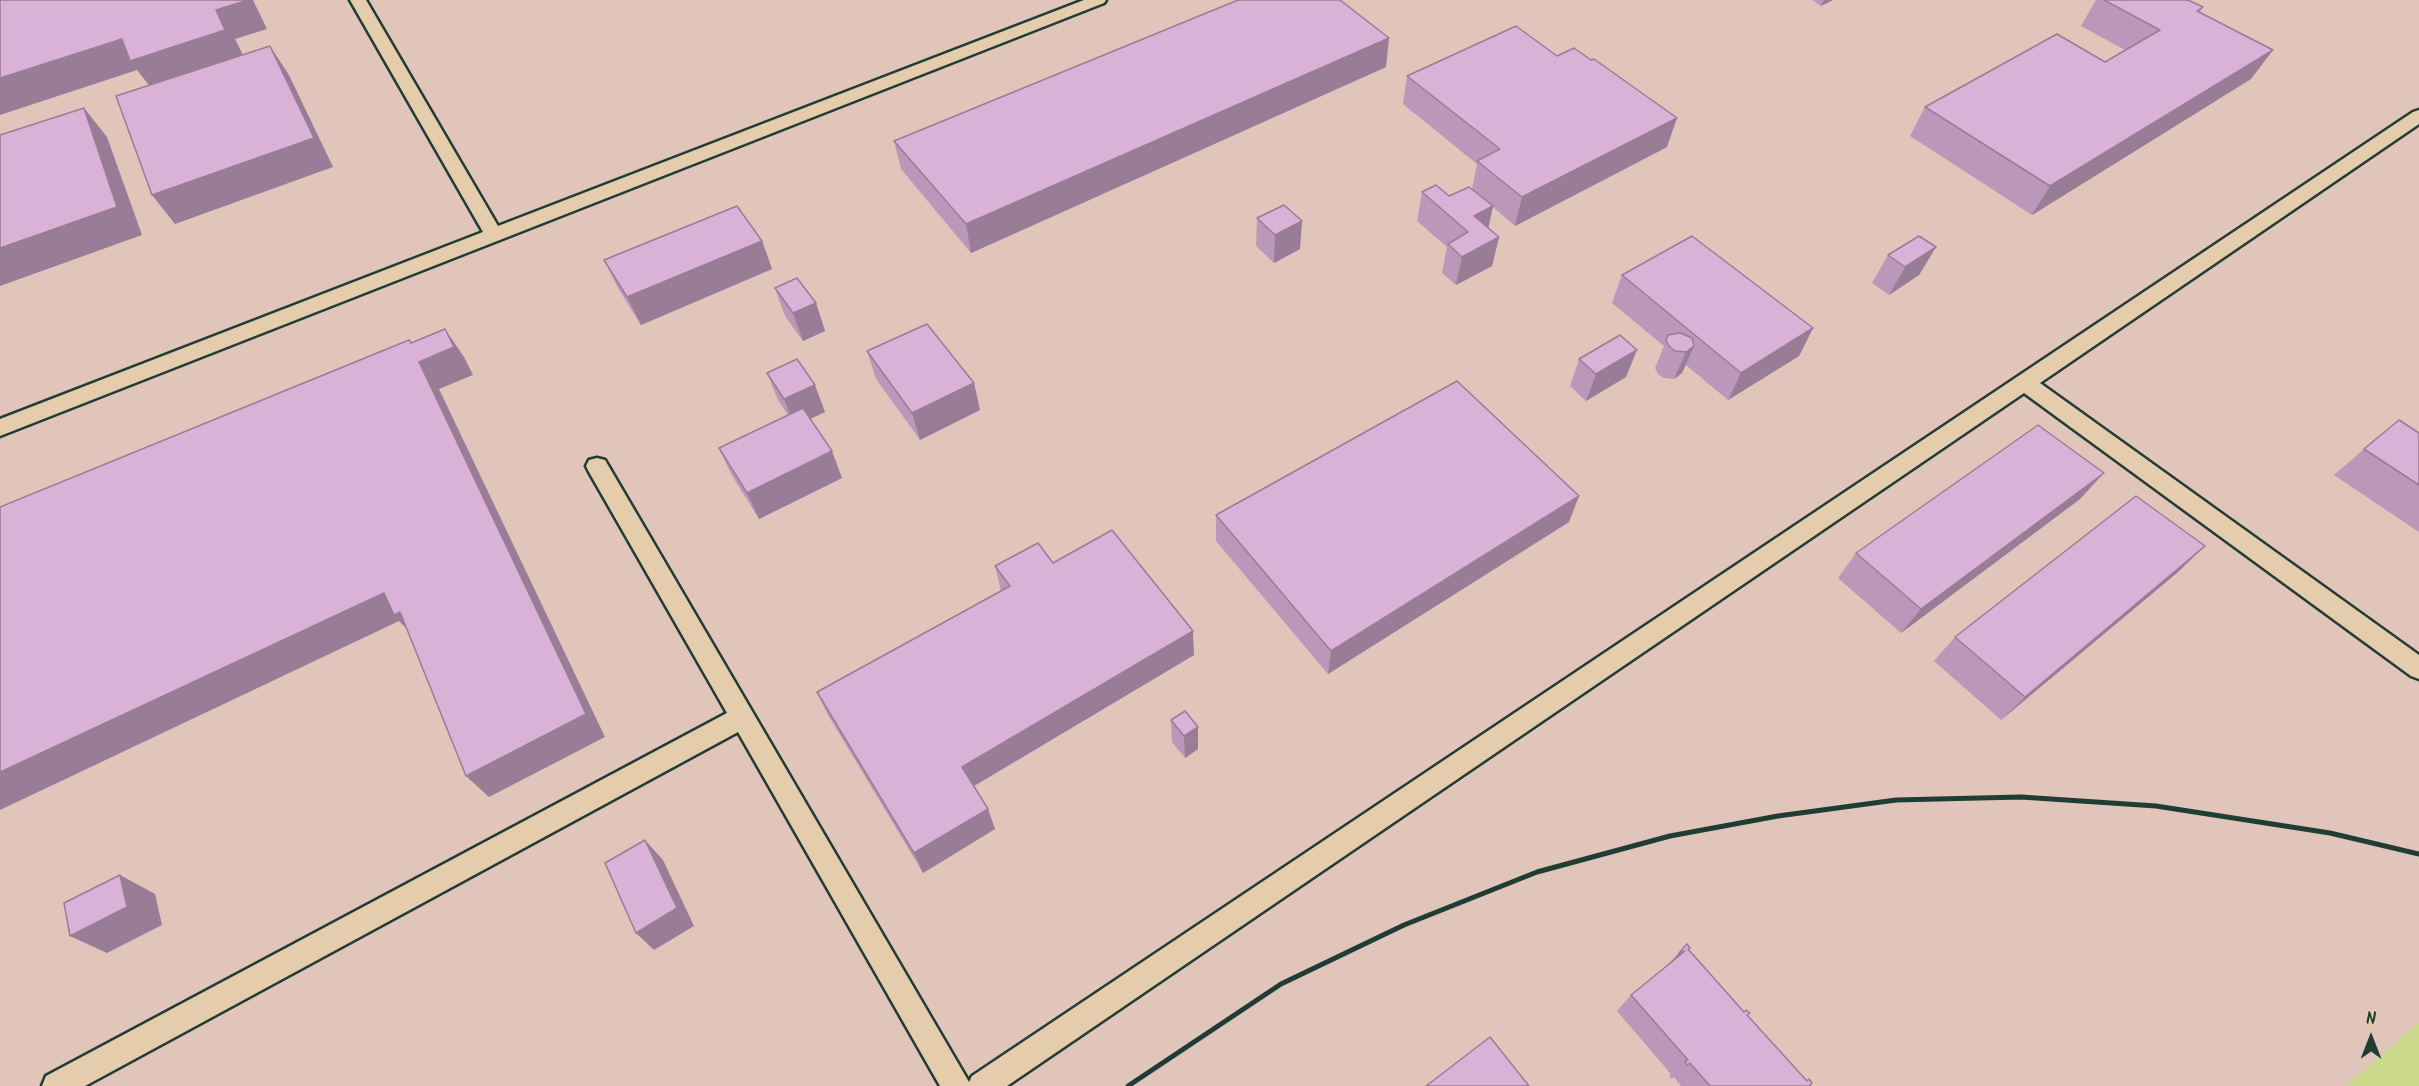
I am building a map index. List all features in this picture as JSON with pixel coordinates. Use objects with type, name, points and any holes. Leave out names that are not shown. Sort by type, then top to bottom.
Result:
[{"type":"lane","points":[[358,0],[494,235]]},
{"type":"lane","points":[[0,428],[1098,0]]},
{"type":"lane","points":[[982,1086],[2419,116]]},
{"type":"lane","points":[[2024,382],[2419,669]]},
{"type":"lane","points":[[597,466],[956,1086]]},
{"type":"lane","points":[[56,1086],[742,717]]},
{"type":"shaded area","points":[[0,0],[2419,0],[2419,1022],[2346,1086],[0,1086]]},
{"type":"green space","points":[[2419,1022],[2419,1086],[2346,1086]]},
{"type":"building","points":[[0,0],[248,0],[216,10],[225,30],[130,61],[122,39],[0,78]]},
{"type":"building","points":[[1238,0],[1340,0],[1389,38],[966,224],[894,141]]},
{"type":"building","points":[[2104,0],[2188,0],[2203,7],[2197,11],[2273,50],[2050,186],[1925,107],[2057,34],[2105,62],[2160,30]]},
{"type":"building","points":[[1516,26],[1557,56],[1574,48],[1591,60],[1594,59],[1677,118],[1522,197],[1477,161],[1500,149],[1407,76]]},
{"type":"building","points":[[270,46],[314,138],[152,195],[116,96]]},
{"type":"building","points":[[84,108],[117,207],[0,248],[0,135]]},
{"type":"building","points":[[1436,185],[1449,196],[1469,187],[1493,206],[1474,216],[1499,237],[1462,257],[1448,244],[1468,232],[1422,192]]},
{"type":"building","points":[[1284,205],[1302,221],[1275,235],[1257,218]]},
{"type":"building","points":[[737,206],[762,241],[627,297],[604,260]]},
{"type":"building","points":[[1692,236],[1813,328],[1741,373],[1622,275]]},
{"type":"building","points":[[1919,236],[1936,247],[1905,267],[1888,255]]},
{"type":"building","points":[[797,278],[816,303],[793,313],[775,288]]},
{"type":"building","points":[[927,324],[974,383],[912,413],[867,351]]},
{"type":"building","points":[[445,329],[454,347],[419,362],[586,714],[466,776],[400,612],[394,615],[384,593],[0,772],[0,507],[409,340],[411,343]]},
{"type":"building","points":[[1680,333],[1692,338],[1694,346],[1686,352],[1675,351],[1666,340],[1668,335]]},
{"type":"building","points":[[1620,335],[1637,350],[1596,374],[1579,359]]},
{"type":"building","points":[[797,359],[815,385],[784,399],[767,373]]},
{"type":"building","points":[[1457,381],[1579,496],[1331,651],[1216,515]]},
{"type":"building","points":[[803,408],[832,451],[747,493],[719,448]]},
{"type":"building","points":[[2399,420],[2419,433],[2419,485],[2364,449]]},
{"type":"building","points":[[2038,425],[2104,473],[1921,609],[1856,553]]},
{"type":"building","points":[[2136,496],[2205,546],[2025,697],[1955,637]]},
{"type":"building","points":[[1112,530],[1193,631],[962,767],[988,809],[914,853],[817,692],[1010,586],[995,566],[1038,543],[1053,563]]},
{"type":"building","points":[[1185,711],[1198,727],[1184,736],[1171,720]]},
{"type":"building","points":[[645,840],[677,908],[636,933],[605,863]]},
{"type":"building","points":[[120,875],[127,907],[70,936],[64,903]]},
{"type":"building","points":[[1687,944],[1690,948],[1688,949],[1744,1012],[1746,1010],[1750,1013],[1747,1015],[1807,1081],[1809,1079],[1811,1086],[1710,1086],[1690,1063],[1687,1065],[1685,1061],[1688,1060],[1631,995],[1685,951],[1679,953]]},
{"type":"building","points":[[1490,1037],[1529,1086],[1426,1086]]},
{"type":"railway","points":[[1128,1086],[1281,984],[1404,925],[1537,872],[1670,836],[1778,816],[1896,800],[2021,797],[2156,806],[2330,833],[2419,854]]}]
